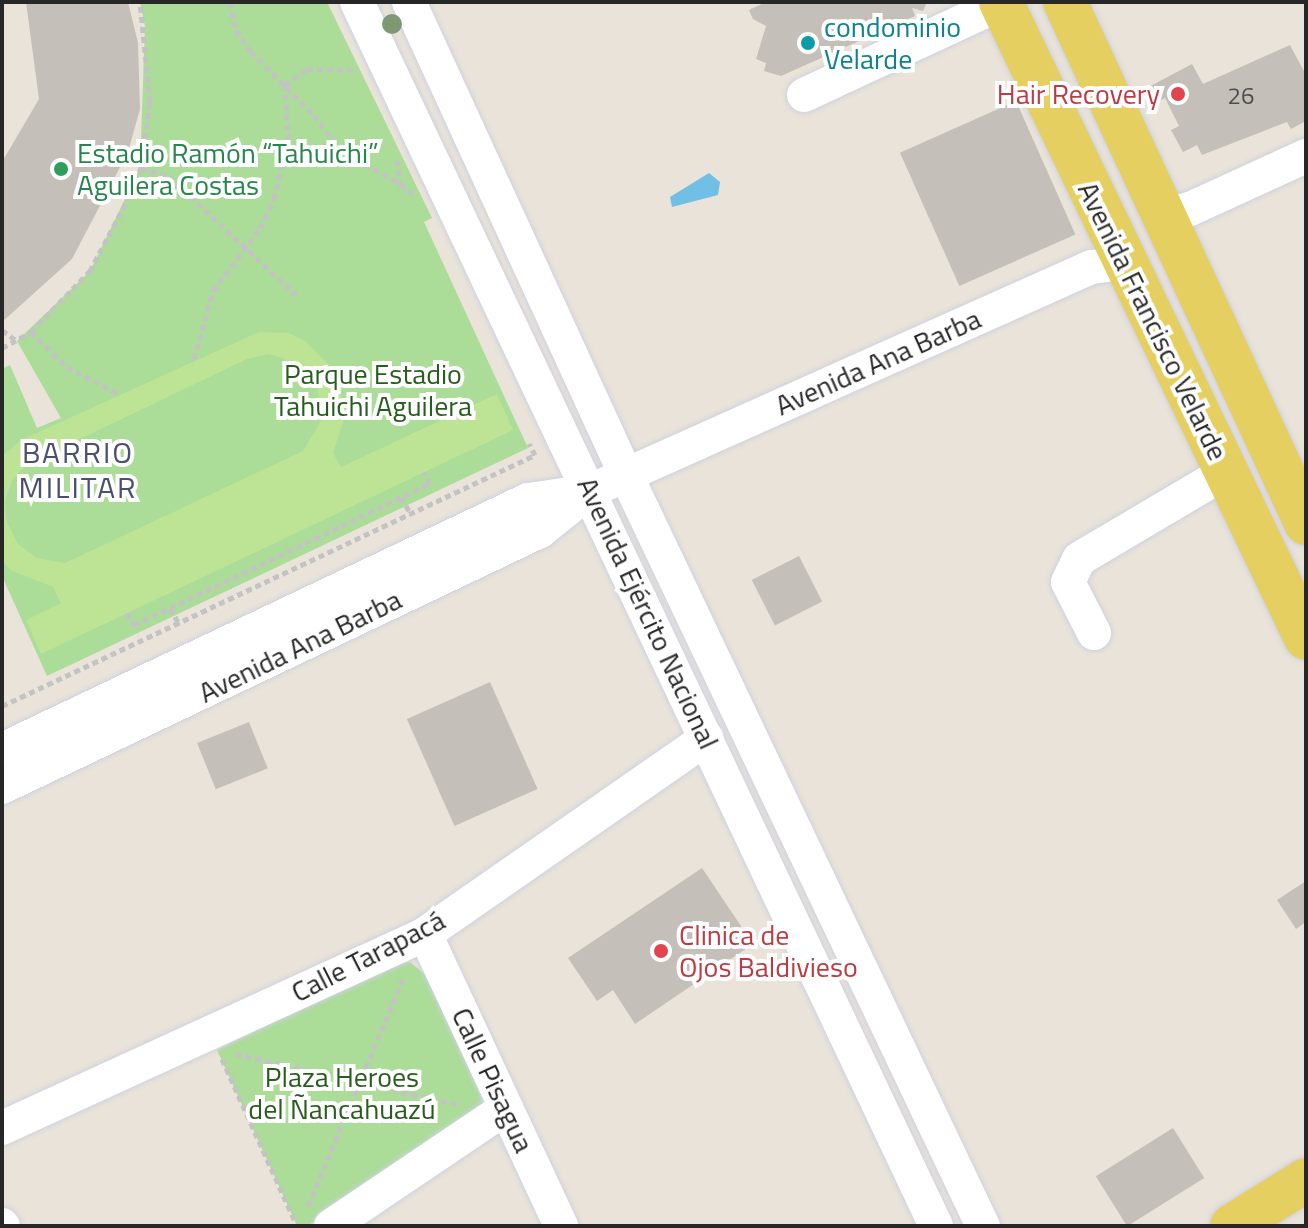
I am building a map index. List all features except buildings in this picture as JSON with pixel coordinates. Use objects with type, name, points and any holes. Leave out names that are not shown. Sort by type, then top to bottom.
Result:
[{"type":"main road","name":"Avenida Francisco Velarde","points":[[1065,2],[1306,523]]},
{"type":"main road","name":"Avenida Francisco Velarde","points":[[1002,3],[1306,638]]},
{"type":"main road","points":[[1085,180],[1127,214],[1164,215]]},
{"type":"main road","points":[[1128,270],[1165,266],[1176,274],[1197,310],[1209,317]]},
{"type":"main road","points":[[1232,1226],[1306,1180]]},
{"type":"street","points":[[804,95],[1002,3]]},
{"type":"street","name":"Avenida Ejército Nacional","points":[[394,16],[626,475],[983,1226]]},
{"type":"street","name":"Avenida Ejército Nacional","points":[[394,16],[590,491],[936,1226]]},
{"type":"street","points":[[1164,215],[1190,209],[1306,156]]},
{"type":"street","name":"Avenida Ana Barba","points":[[2,750],[141,703],[540,531],[590,491],[1091,267],[1128,270]]},
{"type":"street","points":[[1094,633],[1068,582],[1079,559],[1226,472]]},
{"type":"street","name":"Avenida Ana Barba","points":[[2,787],[141,703]]},
{"type":"street","name":"Calle Tarapacá","points":[[2,1128],[425,934],[707,738]]},
{"type":"street","name":"Calle Pisagua","points":[[425,934],[561,1226]]},
{"type":"street","points":[[331,1226],[506,1108]]},
{"type":"path","points":[[2,348],[31,332],[90,271],[141,168],[150,102],[140,2]]},
{"type":"path","points":[[230,2],[236,30],[339,149],[400,184],[424,207]]},
{"type":"path","points":[[285,85],[307,69],[355,69],[365,79],[394,16]]},
{"type":"path","points":[[194,359],[213,291],[260,228],[283,167],[290,112],[285,85]]},
{"type":"path","points":[[396,152],[400,184]]},
{"type":"path","points":[[141,168],[168,176],[296,295]]},
{"type":"path","points":[[2,330],[17,341]]},
{"type":"path","points":[[31,332],[67,367],[119,394]]},
{"type":"path","points":[[2,706],[409,511],[535,455],[523,428]]},
{"type":"path","points":[[127,613],[134,625],[170,608],[429,484],[424,472]]},
{"type":"path","points":[[401,497],[409,511]]},
{"type":"path","points":[[170,608],[178,622]]},
{"type":"path","points":[[299,1226],[359,1080],[425,934]]},
{"type":"path","points":[[299,1226],[217,1050],[466,1106]]},
{"type":"green space","name":"Parque Estadio Tahuichi Aguilera","points":[[140,2],[327,2],[432,218],[424,222],[528,448],[47,676],[2,576],[2,369],[10,365],[37,428],[61,418],[17,341],[90,271],[140,168],[145,26]]},
{"type":"green space","points":[[259,332],[289,333],[305,341],[336,372],[345,416],[333,453],[341,467],[497,394],[513,430],[41,654],[26,620],[61,603],[53,587],[12,571],[2,561],[2,456],[21,440]],"holes":[[[269,354],[297,363],[317,384],[321,421],[303,451],[65,563],[37,558],[18,544],[7,522],[5,501],[13,478],[28,464],[247,359]]]},
{"type":"green space","name":"Plaza Heroes del Ñancahuazú","points":[[410,962],[427,976],[482,1098],[482,1110],[474,1122],[307,1226],[297,1226],[217,1050],[389,964]]},
{"type":"water","points":[[709,173],[720,182],[718,195],[672,207],[670,197]]},
{"type":"place","name":"condominio Velarde","points":[[808,43]]},
{"type":"place","name":"Hair Recovery","points":[[1178,94]]},
{"type":"place","name":"Estadio Ramón “Tahuichi” Aguilera Costas","points":[[61,169]]},
{"type":"place","name":"Clinica de Ojos Baldivieso","points":[[661,951]]},
{"type":"district","name":"BARRIO MILITAR","points":[[78,469]]}]
